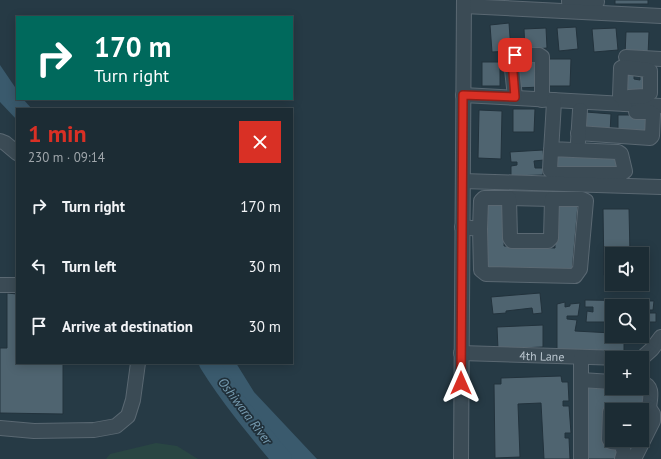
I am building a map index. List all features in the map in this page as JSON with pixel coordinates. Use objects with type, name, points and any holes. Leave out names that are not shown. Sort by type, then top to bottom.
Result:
[{"type":"street","points":[[569,0],[572,4],[597,5],[661,16]]},
{"type":"street","points":[[461,459],[464,3],[597,5]]},
{"type":"street","points":[[515,97],[512,60],[515,55],[539,55],[542,57],[550,103],[550,170],[554,174],[621,174],[625,171],[622,154],[618,152],[551,149]]},
{"type":"street","points":[[626,57],[661,59]]},
{"type":"street","points":[[463,95],[515,97],[580,110],[650,112],[653,114],[652,136],[650,138],[578,133]]},
{"type":"street","points":[[550,103],[625,100],[661,106]]},
{"type":"street","points":[[577,150],[580,110]]},
{"type":"street","points":[[0,141],[5,143],[16,153]]},
{"type":"street","points":[[463,181],[661,188]]},
{"type":"street","points":[[484,198],[509,198],[582,199],[586,201],[580,269],[575,276],[486,274],[481,270],[481,202],[484,198]]},
{"type":"street","points":[[509,198],[510,238],[512,240],[548,241],[551,238],[552,199]]},
{"type":"street","points":[[462,227],[480,229]]},
{"type":"street","points":[[0,285],[16,285]]},
{"type":"street","points":[[649,351],[661,337]]},
{"type":"street","name":"4th Lane","points":[[461,353],[605,358]]},
{"type":"street","points":[[581,357],[581,459]]},
{"type":"street","points":[[0,428],[34,431],[94,430],[116,426],[128,416],[133,400],[138,364]]},
{"type":"street","points":[[581,380],[605,382]]},
{"type":"street","points":[[649,386],[651,390],[649,408],[653,414],[653,421],[649,429]]},
{"type":"street","points":[[622,459],[624,452],[623,447]]},
{"type":"street","points":[[634,459],[640,447]]},
{"type":"green space","points":[[156,443],[177,446],[198,459],[106,459],[110,454]]},
{"type":"water","points":[[0,65],[16,89],[16,100],[24,100],[31,108],[16,108],[16,119],[0,102]]},
{"type":"water","points":[[210,364],[237,364],[254,392],[317,459],[281,459]]},
{"type":"building","points":[[615,0],[648,0],[648,4],[615,4]]},
{"type":"building","points":[[509,23],[511,51],[492,52],[490,25]]},
{"type":"building","points":[[576,27],[578,49],[559,51],[557,28]]},
{"type":"building","points":[[546,28],[547,48],[525,50],[524,29]]},
{"type":"building","points":[[616,28],[618,50],[594,52],[592,29]]},
{"type":"building","points":[[626,32],[649,32],[648,55],[625,55]]},
{"type":"building","points":[[539,57],[541,87],[517,88],[515,58]]},
{"type":"building","points":[[549,59],[571,59],[570,86],[549,86]]},
{"type":"building","points":[[482,62],[500,62],[500,86],[482,86]]},
{"type":"building","points":[[629,68],[634,72],[634,79],[640,80],[640,74],[648,71],[645,95],[621,96]]},
{"type":"building","points":[[513,109],[535,109],[534,132],[513,132]]},
{"type":"building","points":[[479,110],[502,111],[501,159],[478,158]]},
{"type":"building","points":[[586,112],[611,114],[610,133],[585,132]]},
{"type":"building","points":[[618,115],[650,115],[651,135],[618,135]]},
{"type":"building","points":[[543,150],[544,160],[534,161],[535,168],[543,168],[543,175],[511,176],[511,166],[517,165],[517,162],[511,162],[510,152]]},
{"type":"building","points":[[555,152],[619,155],[622,171],[554,172]]},
{"type":"building","points":[[485,202],[506,203],[504,246],[555,248],[555,204],[578,205],[572,272],[486,270]]},
{"type":"building","points":[[603,209],[629,209],[630,247],[605,247],[605,276]]},
{"type":"building","points":[[7,293],[16,294],[16,364],[63,364],[63,414],[0,413],[0,348],[7,348]]},
{"type":"building","points":[[540,293],[542,313],[533,314],[532,308],[493,314],[491,297]]},
{"type":"building","points":[[585,300],[605,300],[605,322],[586,322],[587,311],[593,312],[593,307],[585,307]]},
{"type":"building","points":[[649,301],[654,301],[653,310],[649,310]]},
{"type":"building","points":[[565,302],[565,307],[570,306],[570,304],[580,303],[578,316],[567,316],[567,319],[577,320],[575,331],[605,333],[605,343],[624,343],[624,351],[605,351],[605,353],[557,351],[557,304]]},
{"type":"building","points":[[649,313],[656,313],[656,322],[649,322]]},
{"type":"building","points":[[543,325],[543,347],[498,349],[497,327]]},
{"type":"building","points":[[561,376],[562,382],[568,382],[569,401],[563,401],[563,406],[569,406],[571,433],[565,433],[565,438],[569,438],[570,459],[544,459],[541,403],[518,404],[520,457],[495,458],[494,384],[501,384],[501,378]]},
{"type":"building","points":[[594,383],[605,386],[605,395],[647,395],[646,403],[605,403],[605,447],[619,447],[616,459],[585,459],[584,393]]},
{"type":"waterway","name":"Oshiwara River","points":[[210,364],[234,400],[282,459]]},
{"type":"route","points":[[461,383],[463,95],[515,97],[512,60],[515,55]]}]
